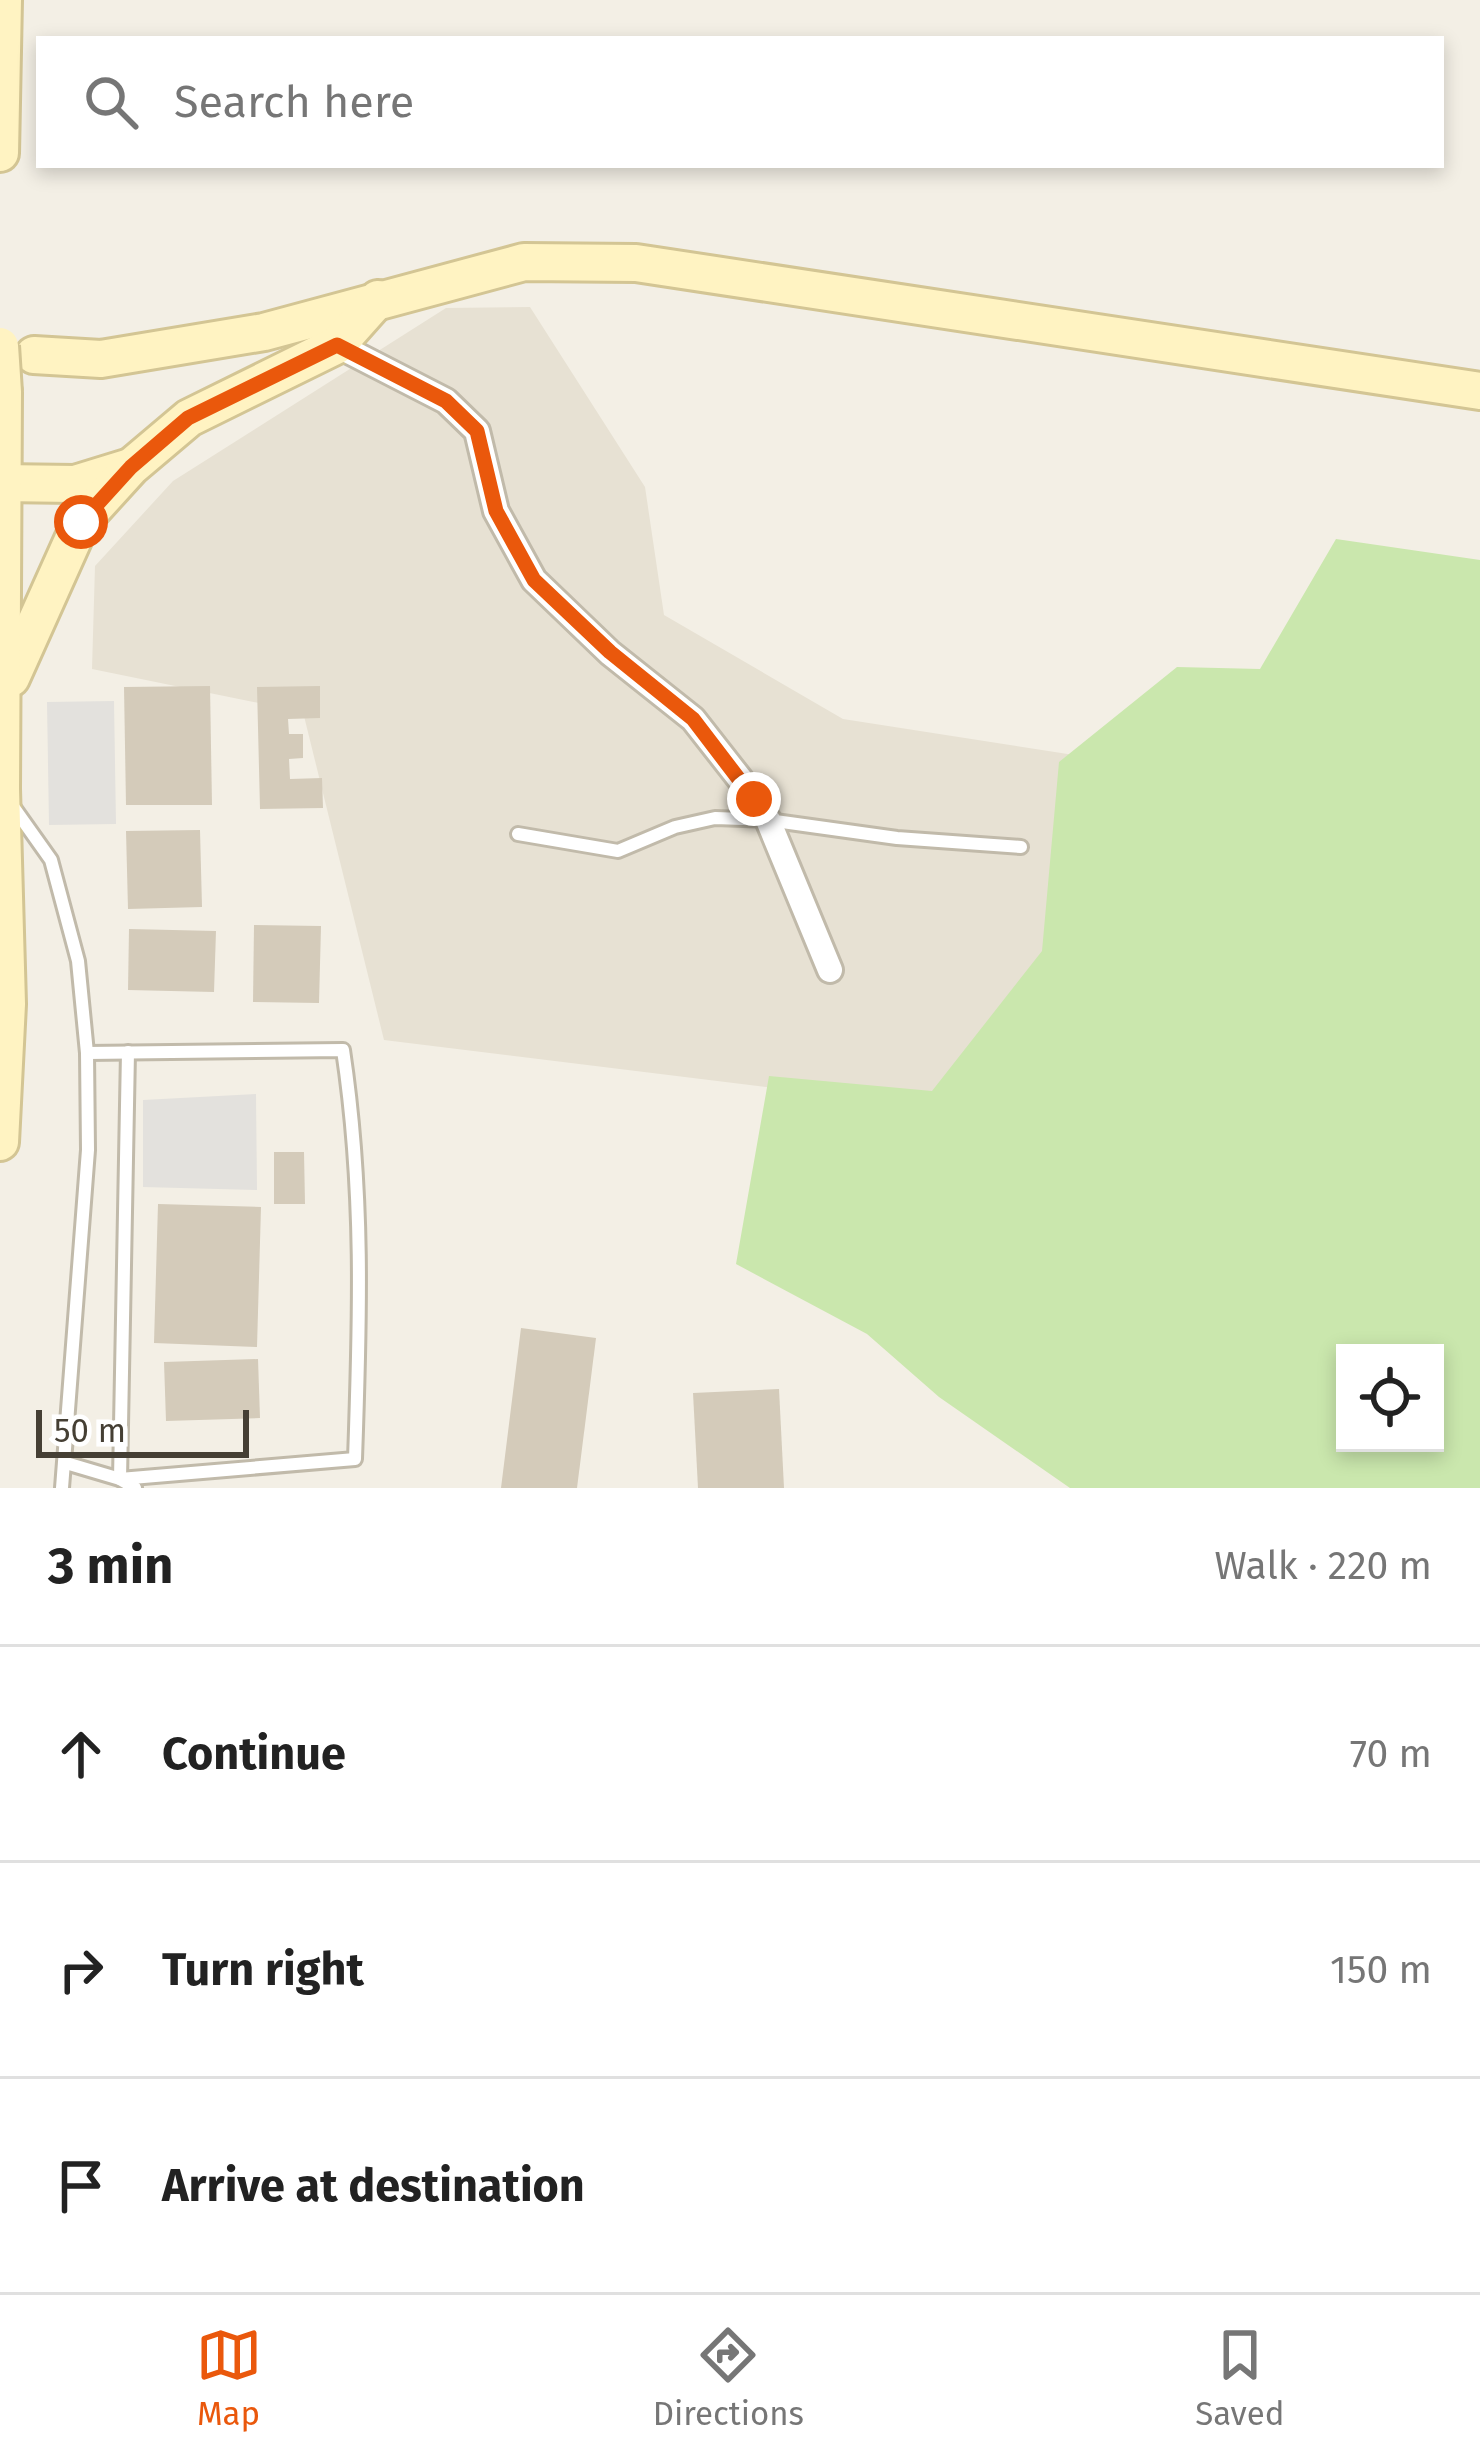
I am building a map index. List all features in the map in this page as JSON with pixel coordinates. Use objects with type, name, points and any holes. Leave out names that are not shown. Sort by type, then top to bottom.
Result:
[{"type":"street","points":[[0,153],[3,0]]},
{"type":"street","points":[[0,1142],[3,392],[17,350],[100,359],[264,332],[524,262],[636,263],[1480,391]]},
{"type":"street","points":[[3,699],[81,522],[131,467],[188,418],[337,345],[378,299]]},
{"type":"street","points":[[337,345],[446,401],[477,431],[496,511],[534,580],[610,652],[693,719],[767,820],[830,970]]},
{"type":"street","points":[[2,483],[75,484],[131,467]]},
{"type":"lane","points":[[1,789],[51,860],[78,961],[87,1053],[88,1150],[62,1488]]},
{"type":"lane","points":[[518,834],[618,851],[675,827],[716,818],[1021,848]]},
{"type":"lane","points":[[87,1053],[343,1050],[353,1117],[362,1265],[355,1459],[121,1479]]},
{"type":"lane","points":[[121,1479],[128,1052]]},
{"type":"lane","points":[[66,1463],[121,1479],[135,1488]]},
{"type":"shaded area","points":[[530,307],[645,487],[664,615],[843,719],[1074,755],[1056,956],[938,1108],[384,1040],[303,712],[92,669],[95,566],[173,481],[446,308]]},
{"type":"shaded area","points":[[114,701],[116,824],[49,825],[47,702]]},
{"type":"shaded area","points":[[256,1094],[257,1190],[143,1187],[143,1100]]},
{"type":"green space","points":[[1336,539],[1480,560],[1480,1488],[1070,1488],[939,1397],[867,1334],[736,1264],[769,1076],[932,1091],[1042,951],[1059,762],[1177,667],[1260,669]]},
{"type":"building","points":[[210,686],[212,805],[126,805],[124,687]]},
{"type":"building","points":[[320,686],[320,718],[288,719],[289,734],[303,734],[303,758],[289,759],[290,779],[322,778],[323,808],[260,809],[257,687]]},
{"type":"building","points":[[200,830],[202,907],[128,909],[126,831]]},
{"type":"building","points":[[254,925],[321,926],[319,1003],[253,1002]]},
{"type":"building","points":[[129,929],[216,931],[214,992],[128,990]]},
{"type":"building","points":[[274,1152],[304,1152],[305,1204],[274,1204]]},
{"type":"building","points":[[158,1204],[261,1207],[257,1347],[154,1343]]},
{"type":"building","points":[[521,1328],[596,1338],[577,1488],[501,1488]]},
{"type":"building","points":[[258,1359],[260,1418],[166,1421],[164,1362]]},
{"type":"building","points":[[779,1389],[784,1488],[698,1488],[693,1393]]},
{"type":"route","points":[[81,522],[131,467],[188,418],[337,345],[446,401],[477,431],[496,511],[534,580],[610,652],[693,719],[754,799]]}]
